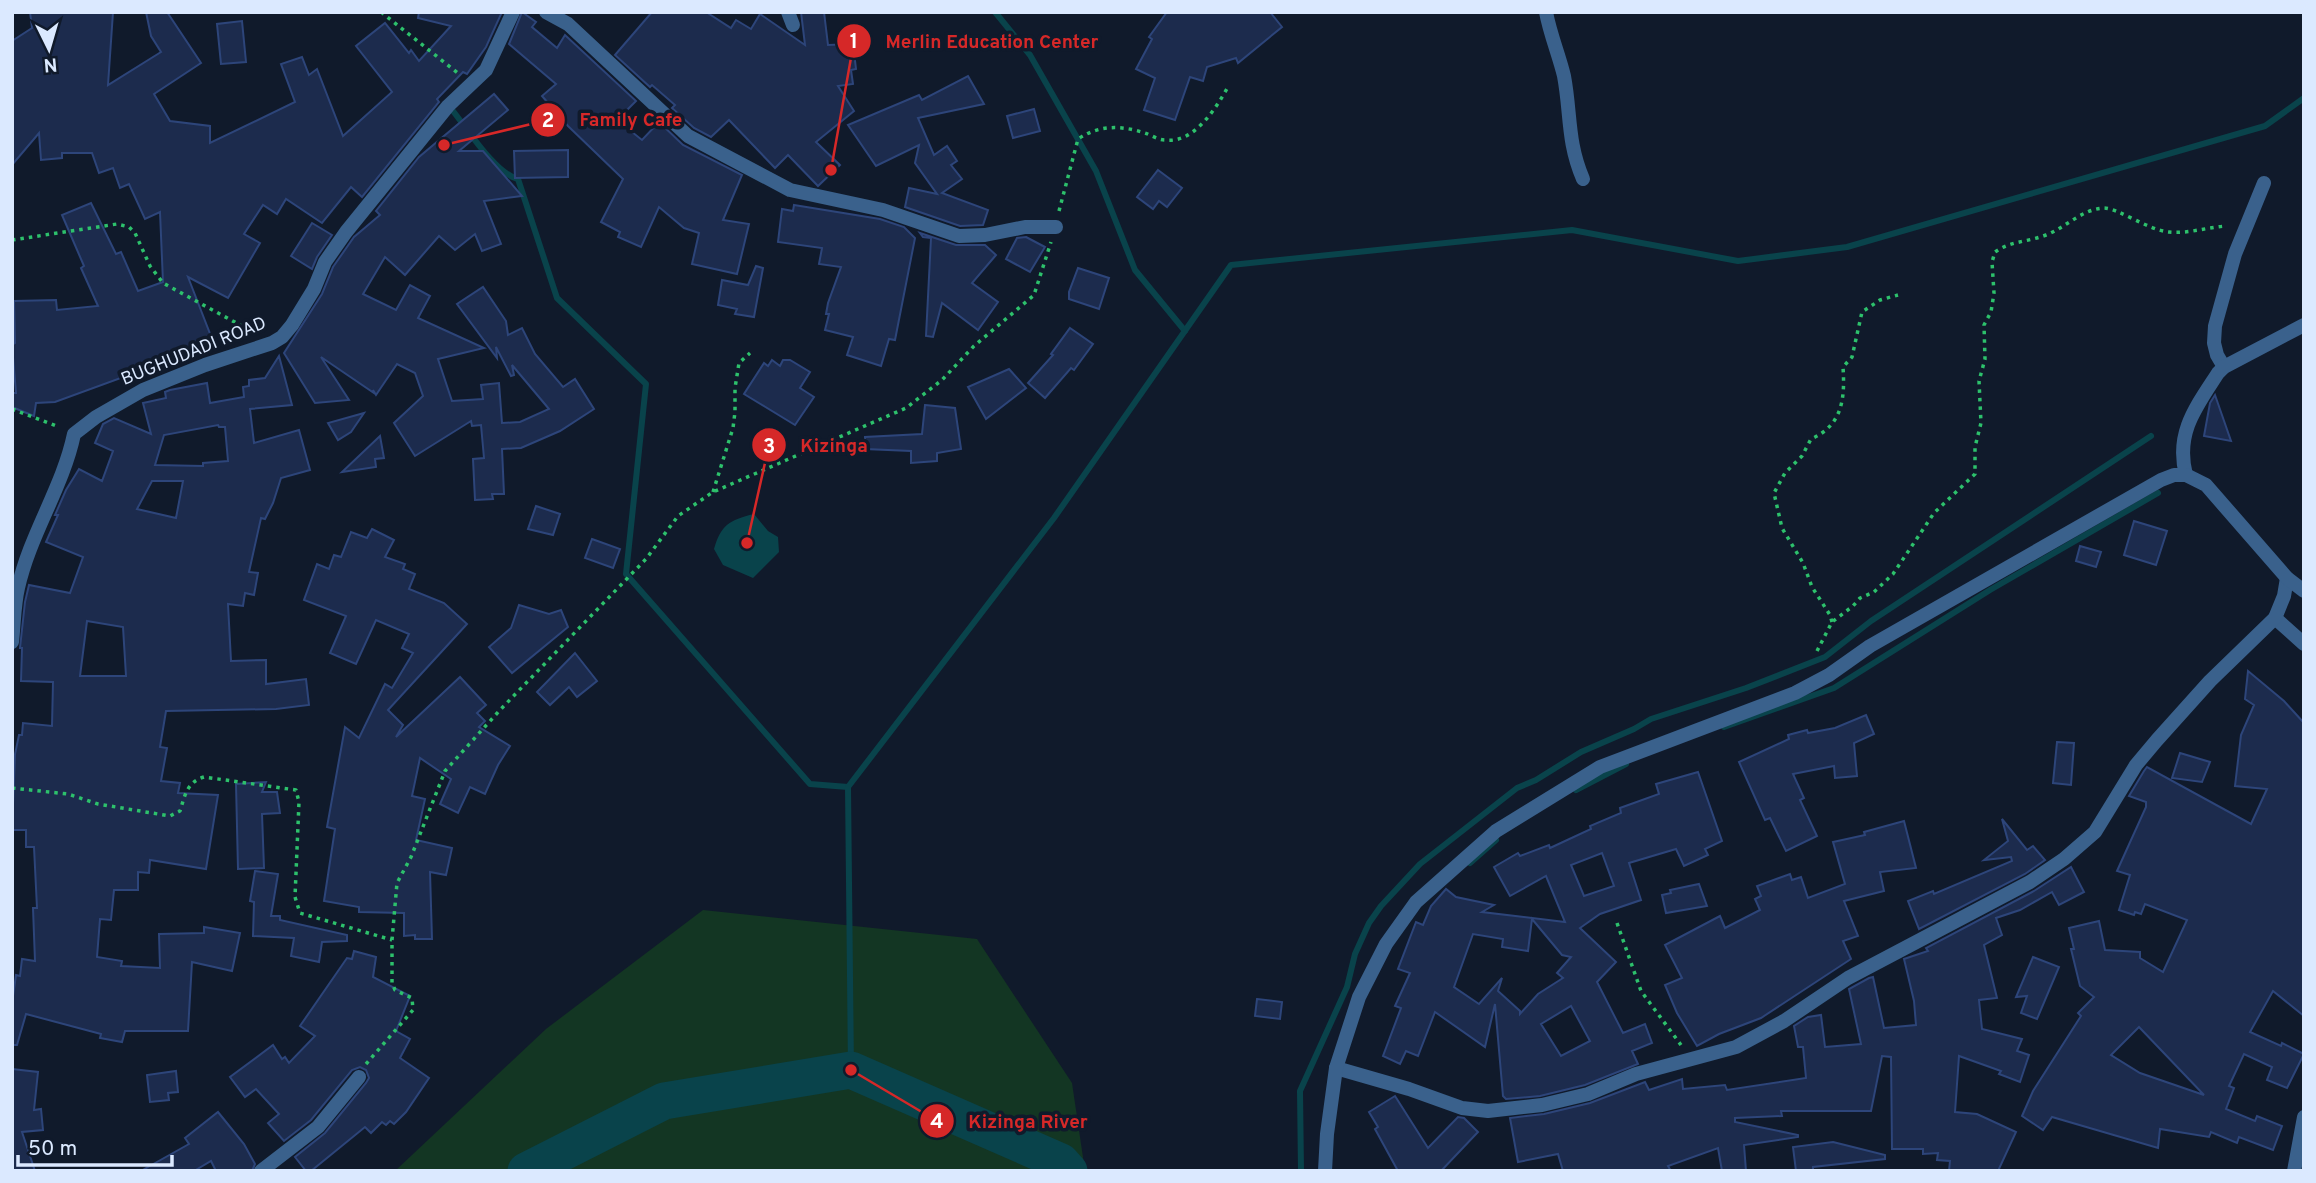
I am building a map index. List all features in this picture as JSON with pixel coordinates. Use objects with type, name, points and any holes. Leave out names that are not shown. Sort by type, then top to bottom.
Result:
[{"type":"street","name":"BUGHUDADI ROAD","points":[[74,434],[96,417],[143,390],[282,337],[314,289],[326,262],[346,232],[448,106],[486,70],[513,12]]},
{"type":"street","points":[[546,12],[568,24],[688,136],[790,190],[883,211],[959,236],[985,235],[1025,227],[1056,227]]},
{"type":"street","points":[[1546,12],[1564,76],[1573,156],[1583,179]]},
{"type":"street","points":[[2224,367],[2214,343],[2215,326],[2241,239],[2264,183]]},
{"type":"street","points":[[2186,475],[2182,447],[2186,427],[2224,367],[2304,325]]},
{"type":"street","points":[[12,642],[17,590],[26,559],[69,457],[74,434]]},
{"type":"street","points":[[1325,1171],[1335,1068],[1359,997],[1386,944],[1416,902],[1496,831],[1600,767],[1796,692],[1818,681],[1870,646],[2174,475],[2186,475],[2206,485],[2287,578],[2304,591]]},
{"type":"street","points":[[1335,1068],[1409,1089],[1462,1108],[1488,1111],[1542,1105],[1588,1094],[1636,1074],[1736,1047],[1784,1021],[1848,978],[2030,882],[2064,859],[2095,832],[2136,765],[2157,740],[2210,681],[2275,618],[2284,596],[2287,578]]},
{"type":"street","points":[[2275,618],[2304,644]]},
{"type":"street","points":[[261,1171],[318,1127],[359,1077]]},
{"type":"street","points":[[2294,1171],[2304,1117]]},
{"type":"path","points":[[381,12],[471,84]]},
{"type":"path","points":[[359,1077],[372,1056],[413,1010],[412,998],[395,989],[392,983],[392,940],[397,883],[411,857],[445,771],[646,559],[678,516],[713,492],[906,408],[933,387],[974,346],[1034,295],[1056,227],[1078,139],[1090,131],[1115,126],[1166,141],[1187,135],[1212,114],[1228,87]]},
{"type":"path","points":[[1817,651],[1832,622],[1860,598],[1874,592],[1893,574],[1934,513],[1975,474],[1975,447],[1981,423],[1979,381],[1985,359],[1984,325],[1991,312],[1994,293],[1992,262],[1997,250],[2021,240],[2046,235],[2089,212],[2108,208],[2137,223],[2161,230],[2175,232],[2230,226],[2241,239]]},
{"type":"path","points":[[12,240],[117,224],[129,227],[141,243],[150,266],[163,283],[272,343]]},
{"type":"path","points":[[1832,622],[1812,587],[1804,563],[1782,528],[1774,493],[1785,473],[1802,456],[1811,439],[1826,430],[1844,404],[1843,367],[1852,357],[1861,312],[1880,300],[1898,295]]},
{"type":"path","points":[[713,492],[733,428],[739,363],[750,353]]},
{"type":"path","points":[[12,409],[74,434]]},
{"type":"path","points":[[12,788],[68,794],[98,804],[170,816],[180,811],[188,787],[195,780],[204,777],[296,790],[299,802],[295,897],[300,913],[392,940]]},
{"type":"path","points":[[1617,923],[1641,990],[1691,1058]]},
{"type":"shaded area","points":[[754,514],[768,531],[778,537],[779,552],[753,578],[723,565],[714,549],[727,525]]},
{"type":"shaded area","points":[[703,910],[977,939],[1072,1083],[1085,1171],[395,1171],[546,1029]]},
{"type":"building","points":[[30,12],[113,12],[108,85],[161,52],[151,36],[146,12],[167,12],[201,63],[154,94],[170,121],[210,126],[210,143],[295,102],[281,64],[302,57],[309,75],[317,69],[343,136],[392,92],[356,46],[385,23],[409,53],[411,50],[419,61],[451,26],[418,18],[419,12],[502,12],[486,47],[467,74],[463,72],[437,99],[439,102],[362,197],[351,187],[322,223],[286,199],[277,214],[263,205],[244,234],[260,243],[228,298],[188,277],[214,344],[55,402],[36,403],[34,416],[12,407],[12,393],[16,393],[12,345],[15,343],[14,301],[56,300],[57,310],[98,306],[62,215],[91,203],[116,254],[121,252],[138,291],[163,282],[160,212],[145,219],[129,184],[120,188],[113,168],[99,173],[92,153],[62,153],[62,158],[41,160],[39,133],[12,165],[12,41],[32,28]]},
{"type":"building","points":[[522,12],[536,22],[532,27],[557,48],[565,35],[636,101],[617,120],[642,140],[659,122],[683,145],[742,175],[723,220],[749,224],[737,274],[692,264],[699,233],[684,228],[659,207],[641,247],[618,237],[620,232],[601,222],[623,179],[568,126],[542,96],[556,84],[509,44]]},
{"type":"building","points":[[652,12],[706,12],[731,28],[736,20],[751,29],[760,14],[805,45],[801,12],[824,12],[828,45],[853,44],[856,69],[851,70],[853,84],[838,86],[854,111],[816,142],[840,165],[818,186],[788,155],[775,168],[729,120],[711,137],[694,128],[672,108],[675,105],[652,85],[650,87],[615,55]]},
{"type":"building","points":[[1167,12],[1270,12],[1282,27],[1238,63],[1236,58],[1207,67],[1203,81],[1190,77],[1175,120],[1144,110],[1155,78],[1136,69],[1152,39],[1149,37]]},
{"type":"building","points":[[242,21],[246,62],[221,64],[217,24]]},
{"type":"building","points":[[968,76],[984,104],[918,118],[934,155],[947,146],[957,161],[951,165],[962,179],[942,193],[988,210],[983,225],[960,226],[905,207],[909,188],[937,194],[915,163],[919,145],[876,166],[848,125],[919,95],[922,100]]},
{"type":"building","points":[[494,94],[508,110],[459,151],[483,151],[522,196],[484,201],[501,244],[482,251],[475,234],[455,250],[439,236],[405,275],[385,257],[363,294],[396,310],[410,285],[430,296],[418,318],[484,348],[438,359],[452,401],[483,399],[481,385],[499,383],[502,423],[520,422],[549,409],[512,365],[514,375],[511,376],[496,347],[497,358],[457,304],[483,287],[506,321],[508,335],[522,328],[535,354],[563,387],[575,379],[594,409],[560,431],[521,448],[502,449],[504,494],[492,494],[493,499],[475,500],[473,459],[484,458],[481,425],[472,426],[471,421],[415,456],[394,423],[423,396],[415,373],[397,364],[376,395],[373,390],[374,393],[321,357],[349,400],[315,403],[284,353],[322,294],[333,267],[354,237],[380,215],[376,211],[419,157]]},
{"type":"building","points":[[1034,109],[1040,131],[1013,138],[1007,116]]},
{"type":"building","points":[[568,150],[568,177],[515,178],[514,151]]},
{"type":"building","points":[[1158,170],[1182,188],[1167,207],[1159,201],[1153,209],[1137,197]]},
{"type":"building","points":[[794,205],[880,219],[904,227],[915,238],[895,340],[889,339],[881,366],[847,355],[853,337],[825,330],[829,314],[826,314],[828,303],[841,267],[819,264],[822,248],[778,242],[782,209],[793,211]]},
{"type":"building","points":[[312,223],[332,235],[312,269],[291,256]]},
{"type":"building","points":[[920,233],[956,245],[985,245],[996,255],[972,283],[998,302],[978,330],[942,303],[933,337],[926,336],[931,238],[923,237]]},
{"type":"building","points":[[1026,237],[1045,247],[1030,272],[1006,259],[1017,238]]},
{"type":"building","points":[[756,266],[763,268],[754,317],[735,314],[737,309],[718,305],[722,280],[748,285]]},
{"type":"building","points":[[1078,268],[1109,278],[1099,309],[1069,299]]},
{"type":"building","points":[[1070,328],[1093,344],[1074,370],[1071,368],[1045,398],[1028,383],[1053,355],[1051,354]]},
{"type":"building","points":[[279,356],[292,405],[250,409],[254,443],[299,430],[310,470],[281,478],[265,519],[261,518],[249,572],[258,573],[254,595],[245,593],[243,606],[228,604],[231,661],[266,660],[266,684],[306,679],[309,705],[276,709],[166,711],[160,747],[167,748],[161,781],[180,783],[178,793],[218,795],[206,869],[150,860],[149,873],[138,872],[138,890],[114,890],[111,920],[100,919],[97,957],[122,961],[121,966],[160,968],[159,934],[204,933],[204,927],[240,933],[232,971],[192,962],[188,1031],[125,1031],[122,1042],[100,1038],[101,1034],[26,1014],[17,1045],[12,1045],[12,1003],[16,975],[20,976],[22,959],[35,961],[33,908],[37,908],[34,847],[26,847],[26,830],[12,830],[15,754],[23,723],[52,726],[53,682],[21,681],[20,648],[25,602],[29,585],[70,593],[83,557],[46,542],[58,515],[55,515],[79,469],[102,481],[113,451],[95,443],[103,424],[114,418],[151,434],[143,403],[166,398],[165,392],[207,383],[210,403],[244,397],[243,387],[249,386],[249,380],[265,378]],"holes":[[[218,425],[225,427],[228,461],[203,463],[203,466],[155,465],[164,435]],[[152,481],[183,481],[176,518],[137,509]],[[87,621],[123,627],[126,676],[80,676]]]},
{"type":"building","points":[[772,360],[780,366],[783,360],[790,360],[810,372],[800,388],[814,397],[795,425],[744,394],[764,363],[768,366]]},
{"type":"building","points":[[1009,369],[1026,388],[986,419],[968,387]]},
{"type":"building","points":[[2215,395],[2231,441],[2204,436],[2210,403]]},
{"type":"building","points":[[925,405],[955,408],[961,449],[937,453],[937,461],[911,463],[911,451],[865,449],[865,437],[922,434]]},
{"type":"building","points":[[364,413],[351,432],[338,440],[328,423]]},
{"type":"building","points":[[380,436],[384,458],[375,459],[376,467],[342,472]]},
{"type":"building","points":[[536,506],[560,514],[553,535],[528,529]]},
{"type":"building","points":[[2134,521],[2167,531],[2156,565],[2124,555]]},
{"type":"building","points":[[372,529],[394,540],[385,557],[405,564],[403,569],[415,574],[409,589],[444,603],[467,624],[388,710],[403,725],[396,737],[460,677],[486,705],[477,713],[485,721],[479,727],[510,746],[485,794],[470,787],[458,813],[440,804],[451,779],[420,758],[412,796],[425,799],[416,840],[452,848],[446,875],[430,872],[432,939],[415,939],[415,935],[404,936],[404,913],[359,912],[359,907],[324,901],[335,829],[327,827],[345,727],[359,738],[385,684],[392,688],[413,653],[402,648],[409,634],[376,620],[356,664],[330,653],[346,616],[304,600],[317,564],[329,569],[334,555],[341,557],[351,532],[367,538]]},
{"type":"building","points":[[592,539],[620,549],[613,568],[585,558]]},
{"type":"building","points":[[2080,546],[2101,552],[2096,567],[2076,561]]},
{"type":"building","points":[[519,605],[549,614],[561,610],[568,627],[512,673],[489,647],[511,628]]},
{"type":"building","points":[[575,653],[597,681],[577,697],[569,687],[550,705],[537,692]]},
{"type":"building","points":[[2248,671],[2284,701],[2304,723],[2304,1016],[2273,991],[2250,1032],[2304,1054],[2287,1088],[2267,1080],[2272,1067],[2244,1054],[2229,1086],[2234,1088],[2226,1109],[2255,1121],[2257,1116],[2282,1126],[2273,1150],[2239,1137],[2237,1143],[2211,1132],[2209,1137],[2160,1129],[2158,1148],[2052,1117],[2043,1130],[2022,1116],[2033,1091],[2081,1016],[2078,1013],[2094,997],[2080,986],[2069,928],[2099,921],[2105,950],[2140,952],[2140,958],[2163,972],[2187,920],[2145,904],[2141,914],[2135,912],[2134,915],[2119,910],[2130,875],[2117,871],[2146,807],[2146,802],[2129,796],[2147,767],[2251,824],[2267,789],[2235,786],[2241,735],[2254,705],[2245,699]],"holes":[[[2139,1027],[2204,1095],[2140,1073],[2111,1055]]]},
{"type":"building","points":[[1866,715],[1874,734],[1854,743],[1857,776],[1835,778],[1834,766],[1793,774],[1804,798],[1800,800],[1817,836],[1786,851],[1770,818],[1765,820],[1739,762],[1789,739],[1788,735],[1807,730],[1808,733],[1835,728]]},
{"type":"building","points":[[2057,742],[2074,743],[2071,785],[2053,783]]},
{"type":"building","points":[[2180,753],[2210,762],[2202,782],[2172,778]]},
{"type":"building","points":[[1698,772],[1722,841],[1705,849],[1708,855],[1684,866],[1676,849],[1629,863],[1641,900],[1600,914],[1580,928],[1616,962],[1597,982],[1623,1033],[1645,1024],[1652,1043],[1632,1051],[1638,1064],[1585,1085],[1540,1096],[1506,1099],[1503,1096],[1495,1004],[1485,1047],[1435,1012],[1418,1056],[1406,1051],[1400,1064],[1383,1056],[1401,1008],[1395,1006],[1410,973],[1398,969],[1416,922],[1423,925],[1431,906],[1446,889],[1456,897],[1494,905],[1482,912],[1565,922],[1546,876],[1510,896],[1494,867],[1518,853],[1520,856],[1549,845],[1550,848],[1591,829],[1590,826],[1621,813],[1620,808],[1659,794],[1656,784]],"holes":[[[1602,853],[1614,886],[1584,896],[1571,865]],[[1532,919],[1562,955],[1571,957],[1557,973],[1563,978],[1538,994],[1520,1014],[1498,991],[1502,978],[1479,1004],[1454,987],[1473,934],[1503,939],[1502,947],[1528,951]],[[1571,1006],[1590,1041],[1561,1056],[1541,1024]]]},
{"type":"building","points":[[266,782],[262,792],[277,792],[280,813],[262,814],[264,868],[238,869],[236,784]]},
{"type":"building","points":[[2002,819],[2027,850],[2033,846],[2045,860],[2025,874],[1919,929],[1908,901],[1933,891],[1934,894],[2012,861],[2011,857],[1984,860],[2008,841]]},
{"type":"building","points":[[1904,821],[1916,868],[1880,872],[1884,891],[1844,901],[1858,936],[1843,941],[1851,959],[1761,1018],[1719,1034],[1697,1046],[1677,1013],[1665,985],[1682,978],[1665,945],[1720,916],[1725,928],[1760,910],[1755,899],[1761,896],[1757,886],[1790,874],[1792,880],[1801,877],[1808,898],[1845,884],[1833,842],[1865,835],[1864,832]]},
{"type":"building","points":[[2071,867],[2084,892],[2059,905],[2052,892],[2020,910],[1996,918],[2002,935],[1984,945],[1997,998],[1979,1000],[1982,1029],[2022,1039],[2017,1051],[2029,1055],[2020,1082],[1999,1074],[2001,1071],[1959,1056],[1955,1112],[1977,1114],[2016,1132],[1998,1171],[1949,1171],[1950,1161],[1937,1160],[1938,1153],[1923,1154],[1923,1149],[1892,1149],[1891,1057],[1882,1056],[1871,1111],[1781,1111],[1782,1116],[1735,1118],[1735,1122],[1798,1135],[1744,1145],[1746,1171],[1722,1171],[1718,1148],[1668,1166],[1671,1171],[1563,1171],[1558,1154],[1518,1162],[1510,1118],[1544,1114],[1590,1103],[1645,1082],[1649,1090],[1682,1079],[1683,1089],[1725,1085],[1727,1090],[1806,1078],[1803,1047],[1798,1047],[1794,1026],[1808,1017],[1821,1015],[1825,1047],[1861,1044],[1849,989],[1869,978],[1873,977],[1884,1028],[1916,1025],[1914,1001],[1904,959],[1928,951],[1926,948],[2034,891]]},
{"type":"building","points":[[255,871],[278,874],[271,916],[280,916],[280,920],[347,935],[347,941],[322,942],[319,962],[291,956],[294,938],[253,936],[254,902],[250,901]]},
{"type":"building","points":[[1699,884],[1707,906],[1666,913],[1662,895],[1671,893],[1670,890]]},
{"type":"building","points":[[354,951],[376,957],[373,977],[410,996],[396,1031],[410,1039],[400,1058],[429,1078],[406,1112],[394,1124],[390,1121],[386,1125],[382,1122],[371,1133],[365,1127],[311,1171],[306,1171],[295,1157],[325,1133],[366,1083],[369,1078],[366,1070],[360,1067],[352,1070],[311,1120],[284,1141],[268,1123],[279,1114],[256,1089],[245,1097],[230,1077],[273,1045],[282,1059],[285,1057],[289,1063],[315,1036],[300,1026],[347,958],[352,959]]},
{"type":"building","points":[[2033,957],[2059,967],[2037,1019],[2021,1013],[2027,996],[2016,997]]},
{"type":"building","points":[[1257,999],[1282,1002],[1280,1019],[1255,1016]]},
{"type":"building","points":[[12,1069],[38,1072],[34,1110],[41,1109],[43,1130],[22,1132],[35,1171],[12,1171]]},
{"type":"building","points":[[176,1071],[178,1092],[168,1093],[169,1100],[150,1102],[147,1075]]},
{"type":"building","points":[[1395,1096],[1428,1148],[1458,1117],[1464,1118],[1478,1132],[1441,1171],[1398,1171],[1375,1129],[1378,1127],[1369,1112]]},
{"type":"building","points":[[218,1112],[244,1144],[255,1164],[252,1171],[216,1171],[211,1161],[194,1171],[141,1171],[189,1144],[185,1138]]},
{"type":"building","points":[[1833,1142],[1885,1155],[1885,1159],[1813,1167],[1813,1171],[1796,1171],[1793,1147]]},
{"type":"waterway","points":[[995,12],[1030,55],[1096,171],[1135,270],[1185,331]]},
{"type":"waterway","points":[[851,1070],[848,787],[1054,518],[1231,265],[1572,230],[1738,261],[1847,247],[2265,126],[2304,98]]},
{"type":"waterway","points":[[453,111],[492,160],[518,179],[557,298],[646,384],[626,574],[810,784],[848,787]]},
{"type":"waterway","points":[[1301,1171],[1300,1091],[1347,987],[1355,954],[1369,923],[1420,864],[1517,788],[1536,780],[1581,752],[1651,719],[1746,688],[1825,657],[1871,621],[2151,436]]},
{"type":"waterway","points":[[1724,727],[1834,688],[1990,590],[2158,493]]},
{"type":"waterway","points":[[1576,790],[1626,764]]},
{"type":"waterway","points":[[1470,863],[1496,840]]},
{"type":"waterway","points":[[526,1171],[664,1101],[851,1070],[1061,1162],[1069,1171]]},
{"type":"place","name":"Family Cafe","points":[[444,145]]},
{"type":"place","name":"Merlin Education Center","points":[[831,170]]},
{"type":"place","name":"Kizinga","points":[[747,543]]},
{"type":"place","name":"Kizinga River","points":[[851,1070]]}]
